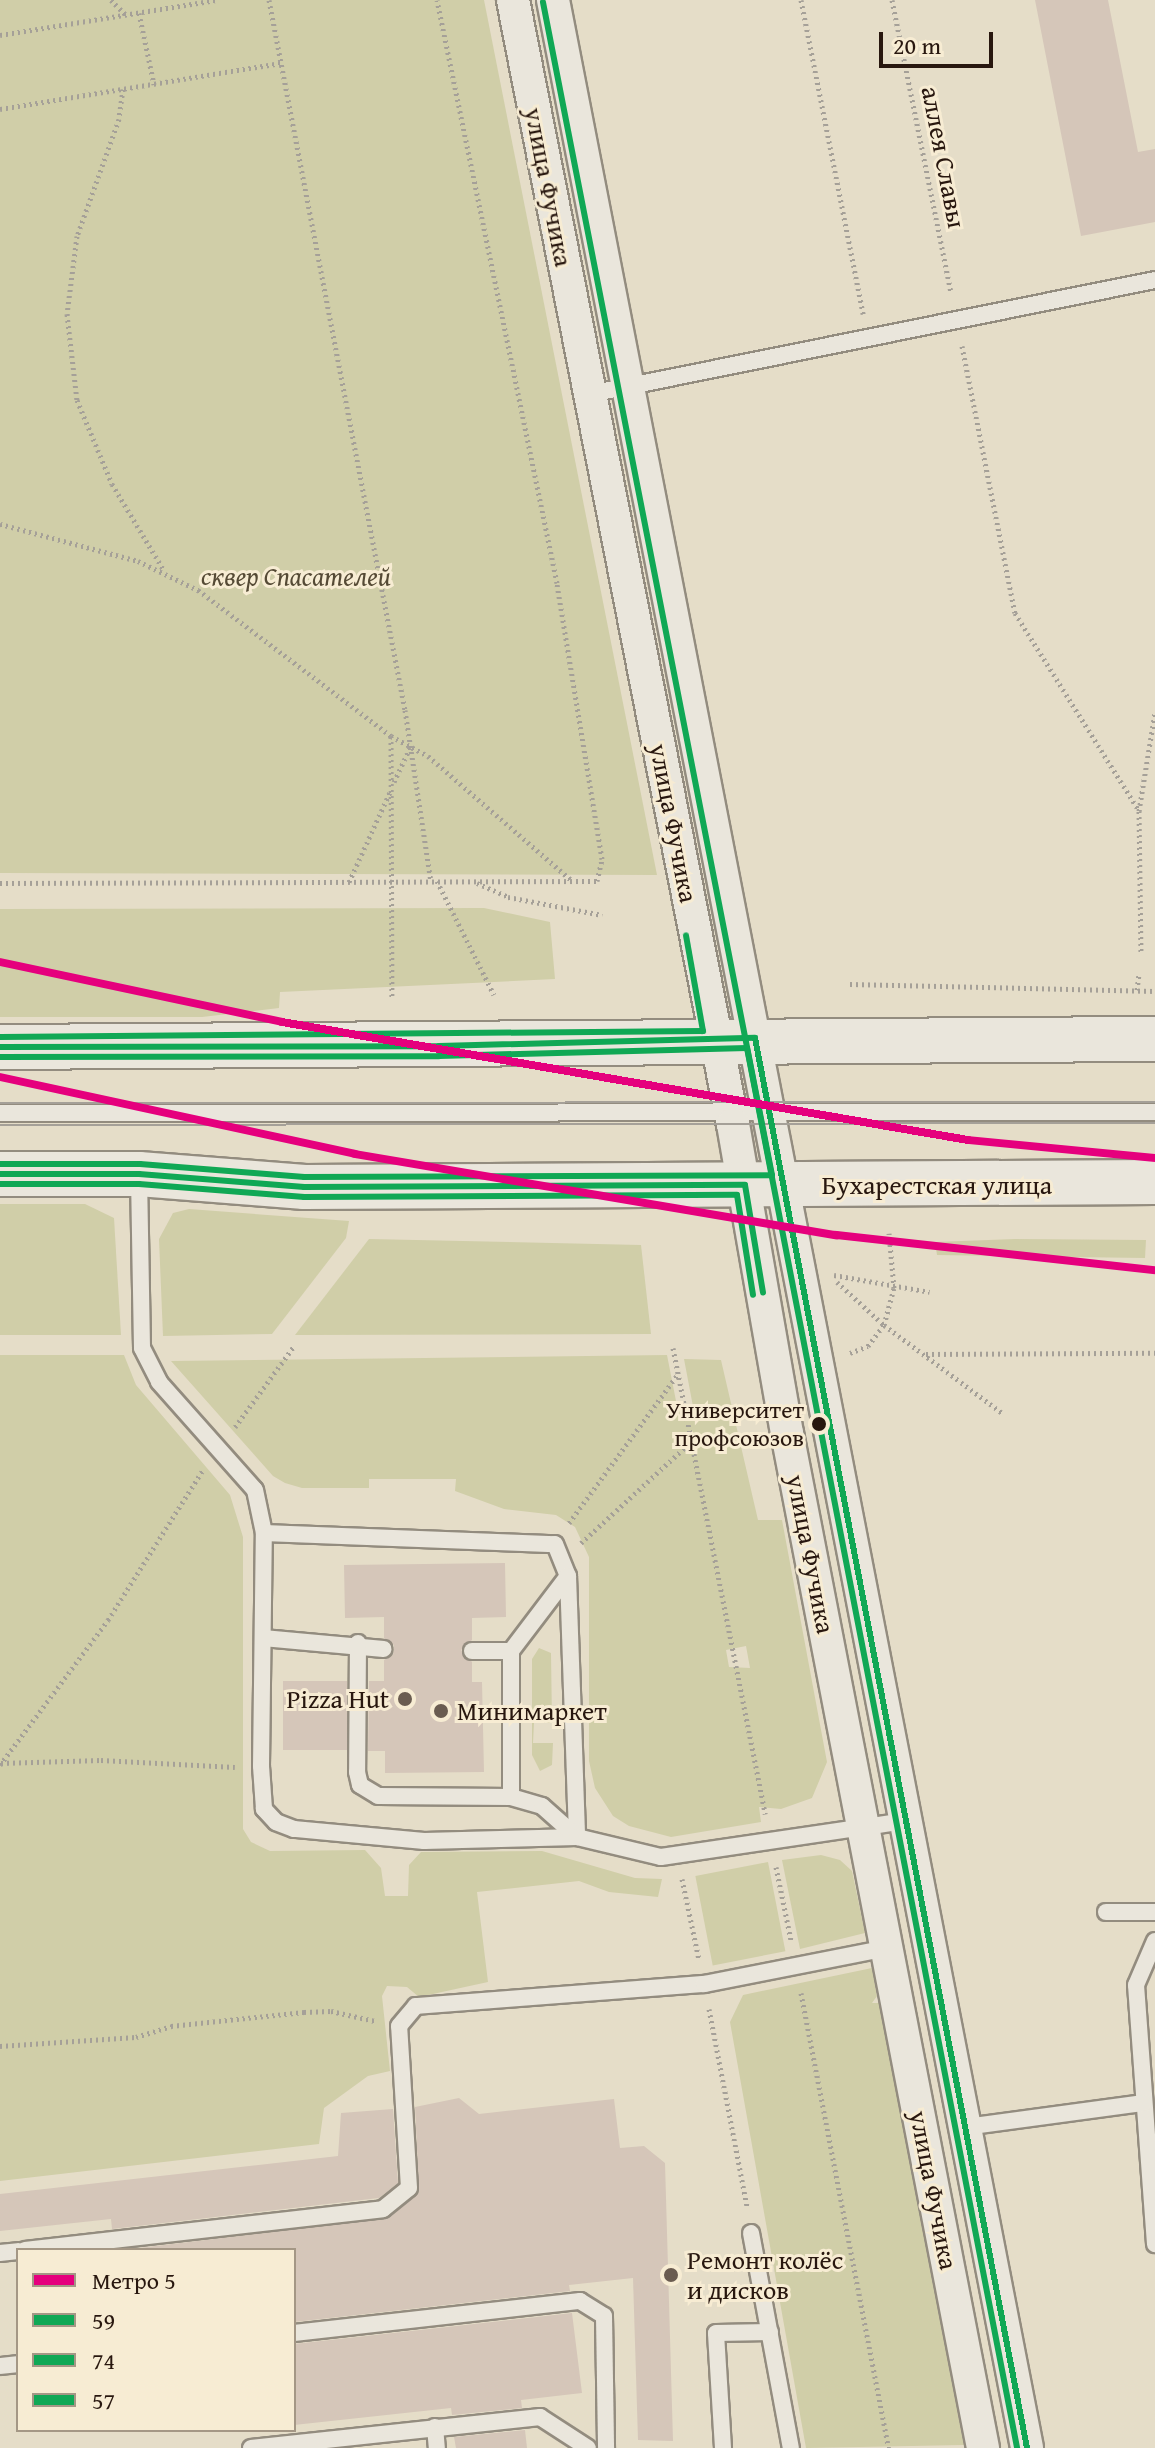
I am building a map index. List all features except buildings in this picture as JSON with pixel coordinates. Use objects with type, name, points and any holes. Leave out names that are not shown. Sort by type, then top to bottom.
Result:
[{"type":"main road","points":[[0,1047],[735,1039],[1155,1039]]},
{"type":"main road","name":"Бухарестская улица","points":[[0,1174],[139,1174],[304,1187],[1155,1182]]},
{"type":"street","name":"улица Фучика","points":[[513,0],[590,394],[735,1039],[770,1113],[764,1185],[865,1828],[983,2448]]},
{"type":"street","name":"улица Фучика","points":[[553,0],[629,386],[735,1039],[731,1113],[764,1185],[905,1821],[1027,2448]]},
{"type":"lane","points":[[590,394],[1155,280]]},
{"type":"lane","points":[[0,1113],[1155,1112]]},
{"type":"lane","points":[[139,1174],[142,1348],[159,1382],[255,1490],[264,1533],[261,1766],[264,1809],[294,1829],[424,1841],[577,1837],[639,1854],[677,1855],[905,1821]]},
{"type":"lane","points":[[264,1533],[532,1540],[555,1544],[568,1576],[577,1837]]},
{"type":"lane","points":[[511,1797],[511,1651],[568,1576]]},
{"type":"lane","points":[[263,1638],[358,1643],[384,1649]]},
{"type":"lane","points":[[358,1643],[360,1785],[378,1796],[511,1797],[542,1806],[577,1837]]},
{"type":"lane","points":[[472,1651],[511,1651]]},
{"type":"lane","points":[[1106,1912],[1155,1912]]},
{"type":"lane","points":[[1155,1941],[1136,1985],[1155,2244]]},
{"type":"lane","points":[[42,2248],[383,2209],[409,2188],[399,2026],[405,2014],[429,2003],[704,1984],[888,1948]]},
{"type":"lane","points":[[965,2127],[1143,2103]]},
{"type":"lane","points":[[751,2233],[791,2448]]},
{"type":"lane","points":[[296,2333],[580,2301],[604,2316],[606,2448]]},
{"type":"lane","points":[[723,2448],[716,2333],[770,2332]]},
{"type":"lane","points":[[251,2448],[328,2444],[435,2427],[540,2417],[588,2448]]},
{"type":"lane","points":[[435,2427],[437,2448]]},
{"type":"path","points":[[111,0],[125,15]]},
{"type":"path","points":[[0,35],[216,0]]},
{"type":"path","points":[[269,0],[434,881],[494,995]]},
{"type":"path","points":[[0,883],[597,881],[602,859],[557,583],[437,0]]},
{"type":"path","points":[[801,0],[867,338]]},
{"type":"path","name":"аллея Славы","points":[[892,0],[1015,613],[1139,811]]},
{"type":"path","points":[[139,13],[154,84]]},
{"type":"path","points":[[0,109],[281,63]]},
{"type":"path","points":[[123,89],[119,119],[77,236],[67,314],[77,400],[123,506],[163,570]]},
{"type":"path","points":[[0,524],[163,570],[217,604],[391,736],[428,756],[571,881]]},
{"type":"path","points":[[1141,953],[1139,811],[1155,712]]},
{"type":"path","points":[[391,736],[394,882],[392,998]]},
{"type":"path","points":[[349,882],[410,747]]},
{"type":"path","points":[[472,881],[508,897],[602,915]]},
{"type":"path","points":[[1137,990],[1139,973]]},
{"type":"path","points":[[850,984],[1155,991]]},
{"type":"path","points":[[845,1355],[868,1346],[884,1325],[894,1288],[889,1233]]},
{"type":"path","points":[[930,1292],[829,1274],[884,1325],[1002,1413]]},
{"type":"path","points":[[1,1763],[108,1620],[218,1447],[294,1346]]},
{"type":"path","points":[[673,1348],[889,2448]]},
{"type":"path","points":[[926,1354],[1155,1353]]},
{"type":"path","points":[[566,1527],[678,1374]]},
{"type":"path","points":[[576,1547],[621,1512],[692,1442]]},
{"type":"path","points":[[1,1763],[101,1760],[261,1766]]},
{"type":"path","points":[[677,1855],[751,2233]]},
{"type":"path","points":[[0,2046],[136,2037],[171,2026],[304,2012],[331,2011],[399,2026]]},
{"type":"green space","name":"cквер Спасателей","points":[[0,0],[484,0],[657,875],[0,873]]},
{"type":"green space","points":[[484,908],[550,922],[555,979],[280,992],[279,1008],[202,1017],[0,1017],[0,909]]},
{"type":"green space","points":[[0,1204],[85,1204],[114,1218],[121,1335],[0,1335]]},
{"type":"green space","points":[[189,1209],[349,1221],[346,1238],[272,1334],[163,1336],[159,1239],[173,1213]]},
{"type":"green space","points":[[369,1239],[641,1245],[651,1334],[295,1335]]},
{"type":"green space","points":[[1146,1240],[1145,1258],[937,1255],[935,1242]]},
{"type":"green space","points":[[0,1355],[124,1355],[136,1385],[230,1495],[243,1537],[243,1829],[251,1842],[270,1851],[365,1850],[381,1868],[385,1896],[408,1896],[409,1865],[421,1852],[542,1851],[635,1878],[662,1879],[658,1897],[609,1892],[579,1881],[477,1892],[488,1982],[419,1997],[407,1987],[387,1986],[382,1996],[390,2071],[368,2076],[324,2108],[319,2144],[0,2181]]},
{"type":"green space","points":[[667,1355],[676,1401],[683,1413],[695,1417],[684,1359],[721,1360],[758,1520],[782,1520],[827,1762],[812,1798],[781,1809],[759,1807],[761,1822],[671,1837],[629,1826],[613,1816],[595,1788],[589,1761],[589,1557],[575,1527],[556,1515],[504,1509],[455,1491],[456,1479],[369,1479],[369,1488],[302,1488],[285,1483],[273,1476],[171,1361]],"holes":[[[746,1646],[750,1668],[729,1667],[726,1650]]]},
{"type":"green space","points":[[539,1648],[551,1653],[552,1723],[534,1723],[533,1743],[553,1743],[552,1765],[540,1771],[532,1755],[532,1659]]},
{"type":"green space","points":[[821,1855],[840,1860],[852,1871],[865,1933],[800,1949],[782,1860]]},
{"type":"green space","points":[[768,1862],[785,1951],[713,1965],[695,1876]]},
{"type":"green space","points":[[872,1968],[877,1996],[872,2003],[879,2003],[964,2445],[806,2448],[730,2022],[743,1995]]},
{"type":"tram line","points":[[0,1103],[1155,1102]]},
{"type":"tram line","points":[[0,1125],[1155,1123]]},
{"type":"metro line","name":"5","points":[[0,962],[282,1022],[968,1140],[1155,1158]]},
{"type":"metro line","name":"5","points":[[0,1077],[355,1154],[836,1235],[1155,1270]]},
{"type":"transit line","name":"57","points":[[0,1164],[140,1164],[304,1177],[772,1175],[543,2]]},
{"type":"transit line","name":"57","points":[[0,1037],[703,1031],[686,936]]},
{"type":"transit line","name":"59","points":[[0,1047],[439,1046],[755,1038],[1027,2448]]},
{"type":"transit line","name":"74","points":[[0,1057],[439,1056],[747,1048],[1017,2448]]},
{"type":"transit line","name":"59","points":[[0,1174],[139,1174],[304,1187],[745,1185],[763,1293]]},
{"type":"transit line","name":"74","points":[[0,1184],[139,1184],[304,1197],[737,1195],[753,1295]]},
{"type":"place","name":"Университет профсоюзов","points":[[819,1424]]},
{"type":"place","name":"Pizza Hut","points":[[405,1699]]},
{"type":"place","name":"Минимаркет","points":[[441,1711]]},
{"type":"place","name":"Ремонт колёс и дисков","points":[[671,2275]]}]
